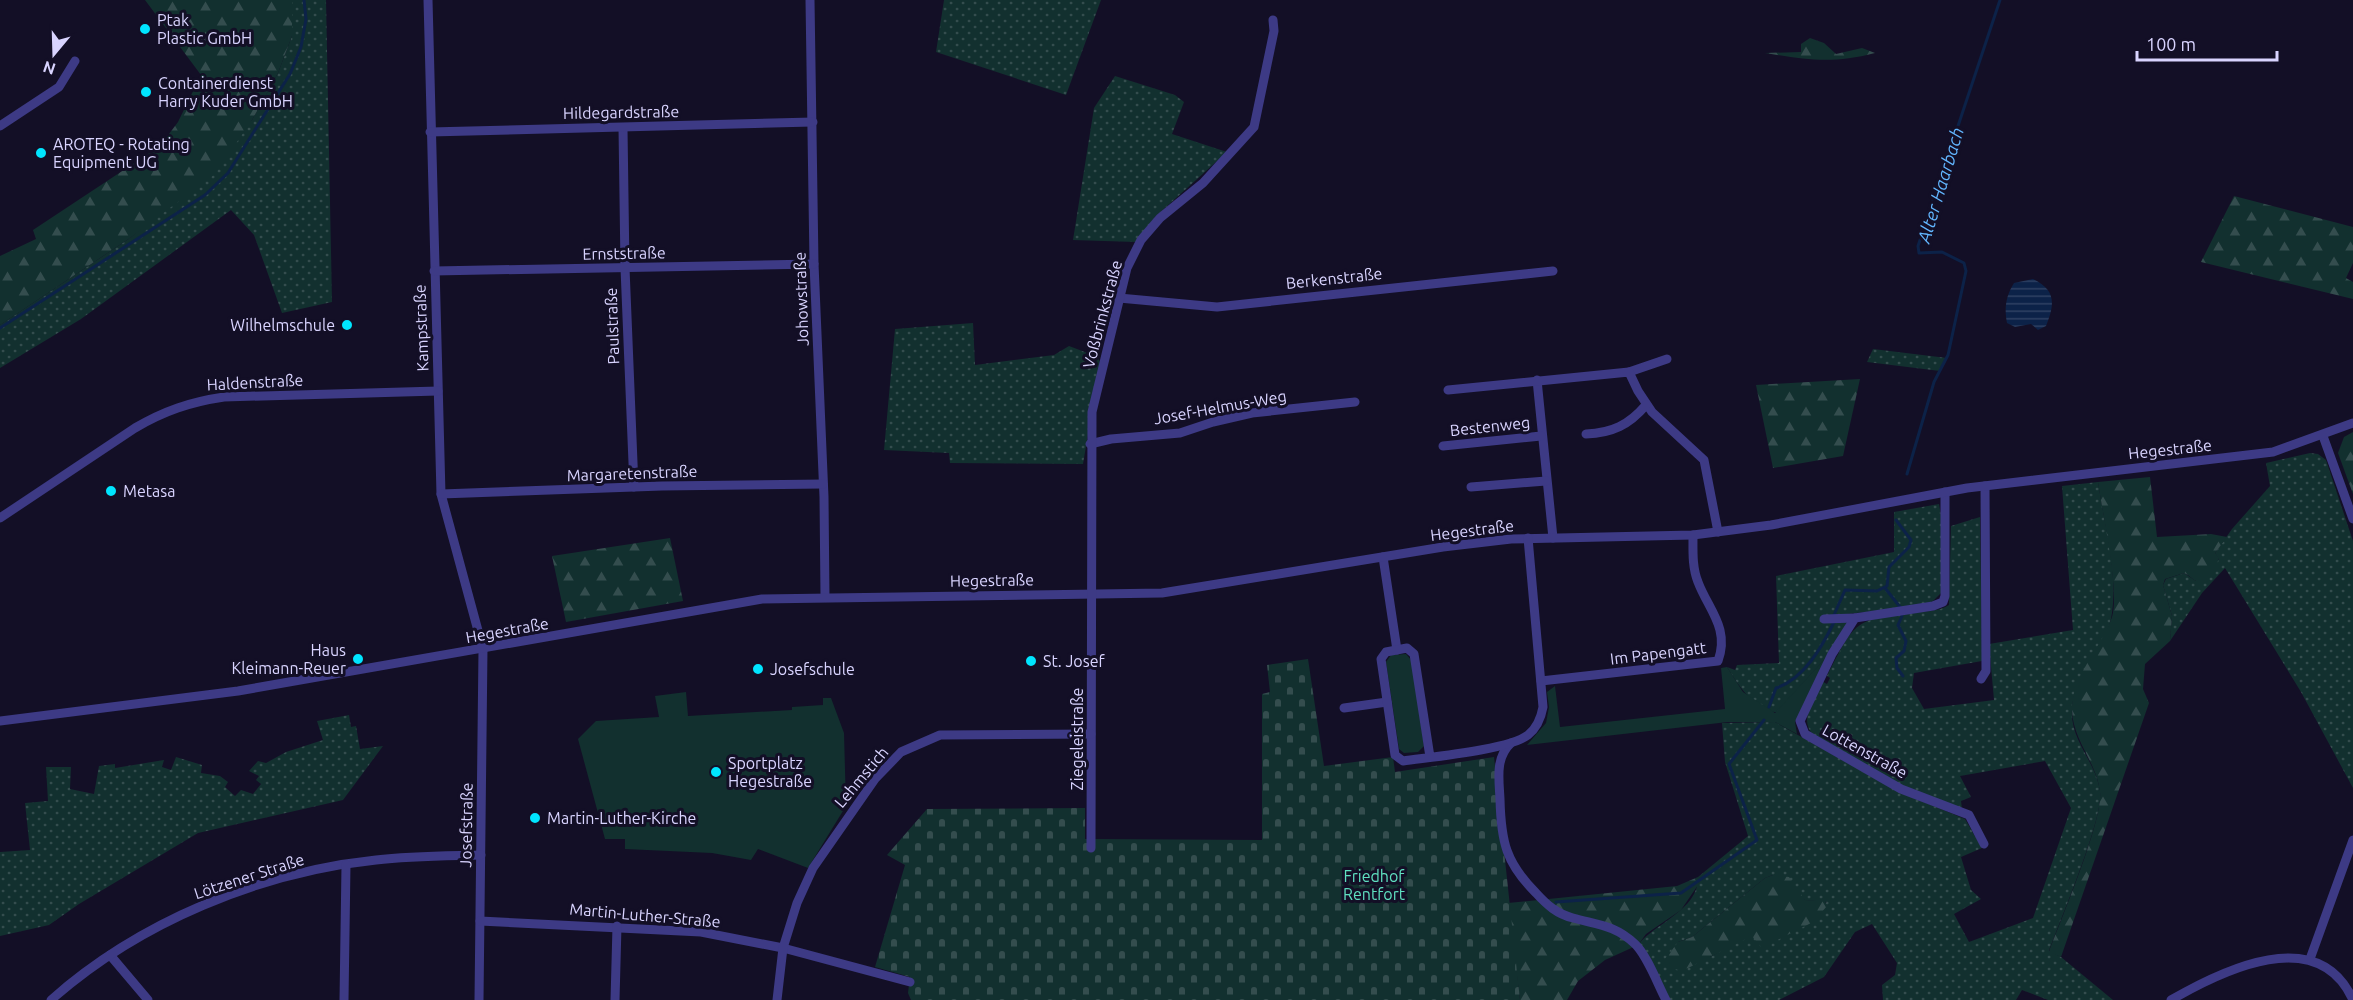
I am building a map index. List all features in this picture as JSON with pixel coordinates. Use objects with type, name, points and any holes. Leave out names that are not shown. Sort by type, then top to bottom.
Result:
[{"type":"street","name":"Kampstraße","points":[[428,0],[441,494],[483,650]]},
{"type":"street","name":"Johowstraße","points":[[810,0],[814,264],[825,597]]},
{"type":"street","name":"Voßbrinkstraße","points":[[1091,594],[1090,444],[1092,412],[1127,268],[1141,240],[1160,218],[1203,183],[1254,128],[1274,31],[1273,20]]},
{"type":"street","points":[[0,126],[59,87],[75,61]]},
{"type":"street","name":"Hildegardstraße","points":[[430,132],[813,122]]},
{"type":"street","name":"Paulstraße","points":[[623,128],[625,268],[634,487]]},
{"type":"street","name":"Ernststraße","points":[[434,271],[814,264]]},
{"type":"street","name":"Berkenstraße","points":[[1119,298],[1217,307],[1553,272]]},
{"type":"street","points":[[1448,390],[1629,372],[1667,359]]},
{"type":"street","points":[[1629,372],[1649,409],[1704,460],[1718,532]]},
{"type":"street","name":"Bestenweg","points":[[1537,380],[1553,538]]},
{"type":"street","name":"Haldenstraße","points":[[0,518],[135,428],[157,415],[191,402],[224,397],[438,391]]},
{"type":"street","name":"Josef-Helmus-Weg","points":[[1090,444],[1111,439],[1180,433],[1252,413],[1355,402]]},
{"type":"street","points":[[1586,434],[1618,429],[1649,409]]},
{"type":"street","name":"Hegestraße","points":[[0,721],[238,691],[483,650],[762,599],[1162,593],[1383,557],[1528,538],[1693,535],[1782,524],[1985,486],[2254,455],[2323,436],[2353,423]]},
{"type":"street","name":"Bestenweg","points":[[1443,446],[1541,436]]},
{"type":"street","points":[[2323,436],[2353,519]]},
{"type":"street","points":[[1471,487],[1546,481]]},
{"type":"street","name":"Margaretenstraße","points":[[441,494],[634,487],[823,484]]},
{"type":"street","points":[[1981,679],[1986,672],[1985,486]]},
{"type":"street","points":[[1824,619],[1855,618],[1933,606],[1943,602],[1946,596],[1945,492]]},
{"type":"street","name":"Im Papengatt","points":[[1541,681],[1718,661],[1722,651],[1718,619],[1698,583],[1694,567],[1693,535]]},
{"type":"street","points":[[1528,538],[1543,707],[1539,722],[1527,736],[1505,748],[1499,767],[1504,839],[1509,862],[1520,878],[1550,908],[1571,918],[1610,926],[1636,945],[1666,1000]]},
{"type":"street","points":[[1383,557],[1397,650]]},
{"type":"street","name":"Ziegeleistraße","points":[[1091,594],[1091,848]]},
{"type":"street","name":"Lottenstraße","points":[[1855,618],[1832,654],[1800,721],[1805,734],[1901,789],[1969,815],[1984,844]]},
{"type":"street","points":[[1430,757],[1414,654],[1407,648],[1386,652],[1381,659],[1395,755],[1403,760],[1430,757],[1512,743]]},
{"type":"street","name":"Josefstraße","points":[[479,1000],[483,650]]},
{"type":"street","points":[[1344,708],[1387,702]]},
{"type":"street","name":"Lehmstich","points":[[777,1000],[783,948],[797,903],[813,868],[875,779],[902,752],[940,735],[1091,734]]},
{"type":"street","points":[[2310,959],[2353,840]]},
{"type":"street","name":"Lötzener Straße","points":[[51,1000],[110,956],[169,922],[224,898],[300,873],[346,865],[389,859],[481,855]]},
{"type":"street","points":[[344,1000],[346,865]]},
{"type":"street","name":"Martin-Luther-Straße","points":[[480,921],[701,932],[783,948],[910,982]]},
{"type":"street","points":[[615,1000],[616,926]]},
{"type":"street","points":[[110,956],[148,1000]]},
{"type":"street","points":[[2171,1000],[2204,981],[2264,960],[2288,957],[2310,959],[2334,973],[2353,1000]]},
{"type":"green space","points":[[145,0],[292,0],[292,36],[278,73],[252,120],[215,174],[130,238],[0,325],[0,256],[36,239],[33,230],[160,146],[178,122],[201,75]]},
{"type":"green space","points":[[292,0],[326,0],[332,302],[282,313],[254,235],[231,210],[81,319],[0,368],[0,325],[130,238],[152,220],[252,120],[278,73],[292,36]]},
{"type":"green space","points":[[944,0],[1101,0],[1066,95],[936,52]]},
{"type":"green space","points":[[1810,38],[1824,43],[1836,54],[1862,48],[1875,53],[1846,59],[1820,60],[1765,53],[1801,52],[1801,44]]},
{"type":"green space","points":[[1115,76],[1175,95],[1184,102],[1172,134],[1227,152],[1155,217],[1136,242],[1073,240],[1094,108]]},
{"type":"green space","points":[[2234,196],[2353,227],[2353,263],[2346,278],[2353,282],[2353,299],[2201,262]]},
{"type":"green space","points":[[973,323],[975,365],[1054,355],[1069,346],[1098,357],[1100,362],[1083,464],[950,463],[949,453],[884,450],[895,329]]},
{"type":"green space","points":[[1873,349],[1947,358],[1940,371],[1867,362]]},
{"type":"green space","points":[[1860,379],[1843,456],[1773,468],[1756,385]]},
{"type":"green space","points":[[2353,432],[2353,494],[2338,453],[2344,437]]},
{"type":"green space","points":[[2310,453],[2318,454],[2326,460],[2353,541],[2353,788],[2301,692],[2225,568],[2202,593],[2170,641],[2172,616],[2163,585],[2166,579],[2184,573],[2196,581],[2219,559],[2215,553],[2232,529],[2270,486],[2266,463]]},
{"type":"green space","points":[[2150,477],[2157,537],[2211,534],[2227,537],[2215,553],[2219,558],[2208,579],[2201,582],[2196,581],[2184,573],[2165,579],[2163,585],[2172,616],[2170,641],[2145,664],[2143,689],[2149,703],[2061,957],[2049,952],[2088,847],[2099,806],[2098,781],[2076,730],[2072,707],[2077,683],[2107,628],[2114,605],[2110,551],[2098,482]]},
{"type":"green space","points":[[2098,482],[2110,547],[2113,597],[2109,625],[2078,684],[2072,710],[2075,731],[2098,780],[2099,804],[2089,845],[2049,951],[2061,957],[2113,1000],[2048,1000],[2022,990],[2016,1000],[1883,1000],[1882,985],[1895,975],[1897,963],[1872,924],[1855,932],[1824,977],[1779,1000],[1670,1000],[1638,945],[1684,907],[1696,888],[1698,877],[1748,836],[1725,762],[1722,723],[1775,722],[1897,791],[1965,819],[1982,848],[1961,857],[1971,890],[1981,899],[1954,914],[1969,942],[2033,918],[2071,808],[2045,761],[1960,776],[1971,797],[1961,801],[1962,809],[1896,783],[1813,735],[1807,722],[1807,715],[1823,682],[1827,684],[1830,678],[1827,676],[1843,645],[1857,627],[1877,618],[1936,610],[1949,605],[1951,526],[1980,517],[1982,661],[1914,673],[1912,688],[1924,709],[1994,700],[1989,644],[2073,630],[2062,486]],"holes":[[[1773,875],[1805,900],[1827,902],[1738,941],[1710,957],[1678,942],[1692,937],[1765,878]]]},
{"type":"green space","points":[[1939,504],[1942,521],[1941,593],[1933,601],[1922,606],[1828,616],[1847,620],[1848,623],[1832,651],[1777,712],[1769,711],[1755,703],[1727,667],[1735,670],[1737,665],[1779,663],[1776,576],[1894,552],[1894,512]]},
{"type":"green space","points":[[670,538],[683,601],[566,622],[552,556]]},
{"type":"green space","points":[[1832,651],[1795,722],[1797,734],[1775,722],[1728,722],[1527,745],[1546,723],[1549,707],[1547,692],[1555,686],[1560,727],[1725,709],[1721,668],[1727,667],[1743,692],[1775,713]]},
{"type":"green space","points":[[1406,654],[1412,661],[1424,746],[1418,752],[1404,753],[1399,749],[1386,662],[1391,655]]},
{"type":"green space","name":"Friedhof Rentfort","points":[[1308,659],[1324,766],[1393,757],[1395,772],[1494,757],[1520,1000],[911,1000],[908,993],[910,977],[875,967],[905,865],[887,855],[927,809],[1085,808],[1085,839],[1262,840],[1262,694],[1270,692],[1267,665]]},
{"type":"green space","name":"Sportplatz Hegestraße","points":[[686,692],[688,716],[792,710],[792,707],[823,705],[823,698],[831,698],[844,733],[846,806],[808,868],[758,849],[751,860],[712,853],[625,849],[625,839],[605,839],[578,739],[596,721],[659,717],[655,696]]},
{"type":"green space","points":[[349,715],[351,727],[356,726],[360,749],[383,746],[343,800],[198,833],[79,904],[49,925],[0,936],[0,852],[30,850],[25,803],[48,801],[46,767],[71,767],[70,789],[94,794],[99,766],[115,764],[115,768],[164,760],[162,767],[171,770],[176,757],[202,765],[201,773],[220,776],[228,782],[225,787],[235,796],[241,790],[253,794],[261,784],[256,780],[259,776],[249,771],[258,761],[266,763],[286,752],[323,740],[317,721]]},
{"type":"green space","points":[[1773,875],[1789,877],[1805,900],[1825,901],[1827,906],[1813,922],[1762,948],[1752,936],[1688,968],[1678,970],[1665,965],[1665,959],[1678,942],[1692,937],[1765,878]]},
{"type":"green space","points":[[1698,877],[1698,885],[1681,910],[1646,934],[1638,945],[1605,960],[1578,981],[1567,1000],[1520,1000],[1508,903],[1677,886]]},
{"type":"water","points":[[2033,279],[2046,288],[2052,298],[2046,326],[2038,330],[2031,324],[2015,327],[2007,323],[2007,297],[2014,283]]},
{"type":"waterway","points":[[0,328],[205,195],[228,173],[290,74],[301,47],[306,19],[304,0]]},
{"type":"waterway","name":"Alter Haarbach","points":[[1907,474],[1934,382],[1948,355],[1966,271],[1964,263],[1942,252],[1919,253],[1918,246],[2000,0]]},
{"type":"waterway","name":"Alter Haarbach","points":[[1834,615],[1845,590],[1877,591],[1887,586],[1889,567],[1909,547],[1911,540],[1896,520]]},
{"type":"waterway","points":[[1885,588],[1900,607]]},
{"type":"waterway","points":[[1902,616],[1898,625],[1906,641],[1904,651],[1896,658],[1897,668],[1903,676]]},
{"type":"waterway","points":[[1769,707],[1776,688],[1786,684],[1811,661],[1834,622]]},
{"type":"waterway","points":[[1556,902],[1681,893],[1757,840],[1729,764],[1764,720]]},
{"type":"place","name":"Ptak Plastic GmbH","points":[[145,29]]},
{"type":"place","name":"Containerdienst Harry Kuder GmbH","points":[[146,92]]},
{"type":"place","name":"AROTEQ - Rotating Equipment UG","points":[[41,153]]},
{"type":"place","name":"Wilhelmschule","points":[[347,325]]},
{"type":"place","name":"Metasa","points":[[111,491]]},
{"type":"place","name":"Haus Kleimann-Reuer","points":[[358,659]]},
{"type":"place","name":"St. Josef","points":[[1031,661]]},
{"type":"place","name":"Josefschule","points":[[758,669]]},
{"type":"place","name":"Sportplatz Hegestraße","points":[[716,772]]},
{"type":"place","name":"Martin-Luther-Kirche","points":[[535,818]]}]
